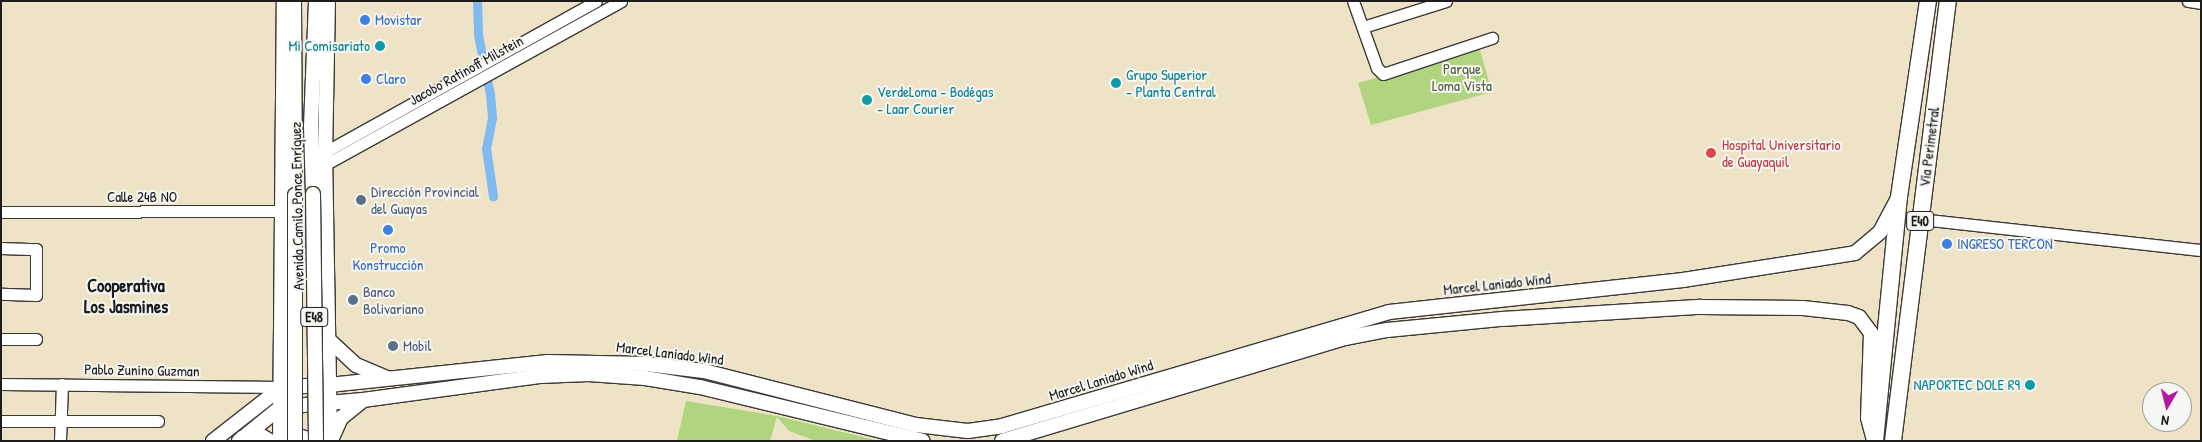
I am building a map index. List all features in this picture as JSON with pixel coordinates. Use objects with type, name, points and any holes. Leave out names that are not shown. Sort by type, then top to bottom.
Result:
[{"type":"highway","name":"Vía Perimetral","points":[[1875,441],[1899,197],[1928,1]]},
{"type":"highway","name":"Vía Perimetral","points":[[1893,441],[1948,1]]},
{"type":"main road","name":"Avenida Camilo Ponce Enríquez","points":[[280,441],[282,407],[284,1]]},
{"type":"main road","name":"Avenida Camilo Ponce Enríquez","points":[[294,1],[295,441]]},
{"type":"main road","name":"Avenida Camilo Ponce Enríquez","points":[[316,1],[311,126],[316,441]]},
{"type":"main road","name":"Avenida Camilo Ponce Enríquez","points":[[328,1],[325,158],[330,441]]},
{"type":"main road","points":[[295,105],[282,133],[295,153]]},
{"type":"main road","points":[[311,126],[325,158],[313,193]]},
{"type":"main road","name":"Marcel Laniado Wind","points":[[282,407],[363,400],[541,376],[588,374],[700,387],[904,433],[968,431],[1002,426],[1389,312],[1683,280],[1855,253],[1880,232],[1899,197]]},
{"type":"main road","name":"Marcel Laniado Wind","points":[[1002,441],[1345,338],[1387,330],[1701,306],[1803,308],[1848,313],[1859,317],[1872,333],[1868,418],[1875,441]]},
{"type":"main road","points":[[329,340],[356,364],[392,379]]},
{"type":"main road","name":"Marcel Laniado Wind","points":[[282,386],[329,385],[548,362],[646,364],[704,371],[887,430]]},
{"type":"main road","points":[[213,441],[282,386]]},
{"type":"main road","points":[[330,441],[341,418],[363,400]]},
{"type":"main road","points":[[240,440],[282,407]]},
{"type":"main road","name":"Marcel Laniado Wind","points":[[904,433],[923,441]]},
{"type":"main road","points":[[240,440],[260,435],[270,441]]},
{"type":"main road","points":[[290,441],[301,437],[316,441]]},
{"type":"street","name":"Jacobo Ratinoff Milstein","points":[[325,158],[596,1]]},
{"type":"street","name":"Jacobo Ratinoff Milstein","points":[[325,158],[621,1]]},
{"type":"street","points":[[1353,1],[1377,68],[1383,74],[1492,38]]},
{"type":"street","points":[[1363,27],[1446,1]]},
{"type":"street","points":[[2188,1],[2201,3]]},
{"type":"street","name":"Calle 24B NO","points":[[1,212],[282,211]]},
{"type":"street","points":[[1920,219],[2201,250]]},
{"type":"street","points":[[1,248],[36,249],[36,295],[1,294]]},
{"type":"street","points":[[1,339],[36,339]]},
{"type":"street","name":"Pablo Zunino Guzman","points":[[1,384],[282,386]]},
{"type":"street","points":[[60,441],[62,384]]},
{"type":"street","points":[[1,421],[158,421]]},
{"type":"green space","name":"Parque Loma Vista","points":[[1479,47],[1492,92],[1371,125],[1358,83]]},
{"type":"green space","points":[[686,401],[777,416],[879,441],[816,441],[789,431],[777,417],[770,441],[677,441]]},
{"type":"waterway","points":[[477,1],[478,35],[490,94],[492,118],[486,148],[493,196]]},
{"type":"place","name":"Movistar","points":[[365,20]]},
{"type":"place","name":"Mi Comisariato","points":[[380,46]]},
{"type":"place","name":"Claro","points":[[366,79]]},
{"type":"place","name":"Grupo Superior - Planta Central","points":[[1116,83]]},
{"type":"place","name":"VerdeLoma - Bodégas - Laar Courier","points":[[867,100]]},
{"type":"place","name":"Hospital Universitario de Guayaquil","points":[[1711,153]]},
{"type":"place","name":"Dirección Provincial del Guayas","points":[[361,200]]},
{"type":"place","name":"Promo Konstrucción","points":[[388,230]]},
{"type":"place","name":"INGRESO TERCON","points":[[1947,244]]},
{"type":"place","name":"Banco Bolivariano","points":[[353,300]]},
{"type":"place","name":"Mobil","points":[[393,346]]},
{"type":"place","name":"NAPORTEC DOLE R9","points":[[2030,385]]},
{"type":"district","name":"Cooperativa Los Jasmines","points":[[126,297]]}]
